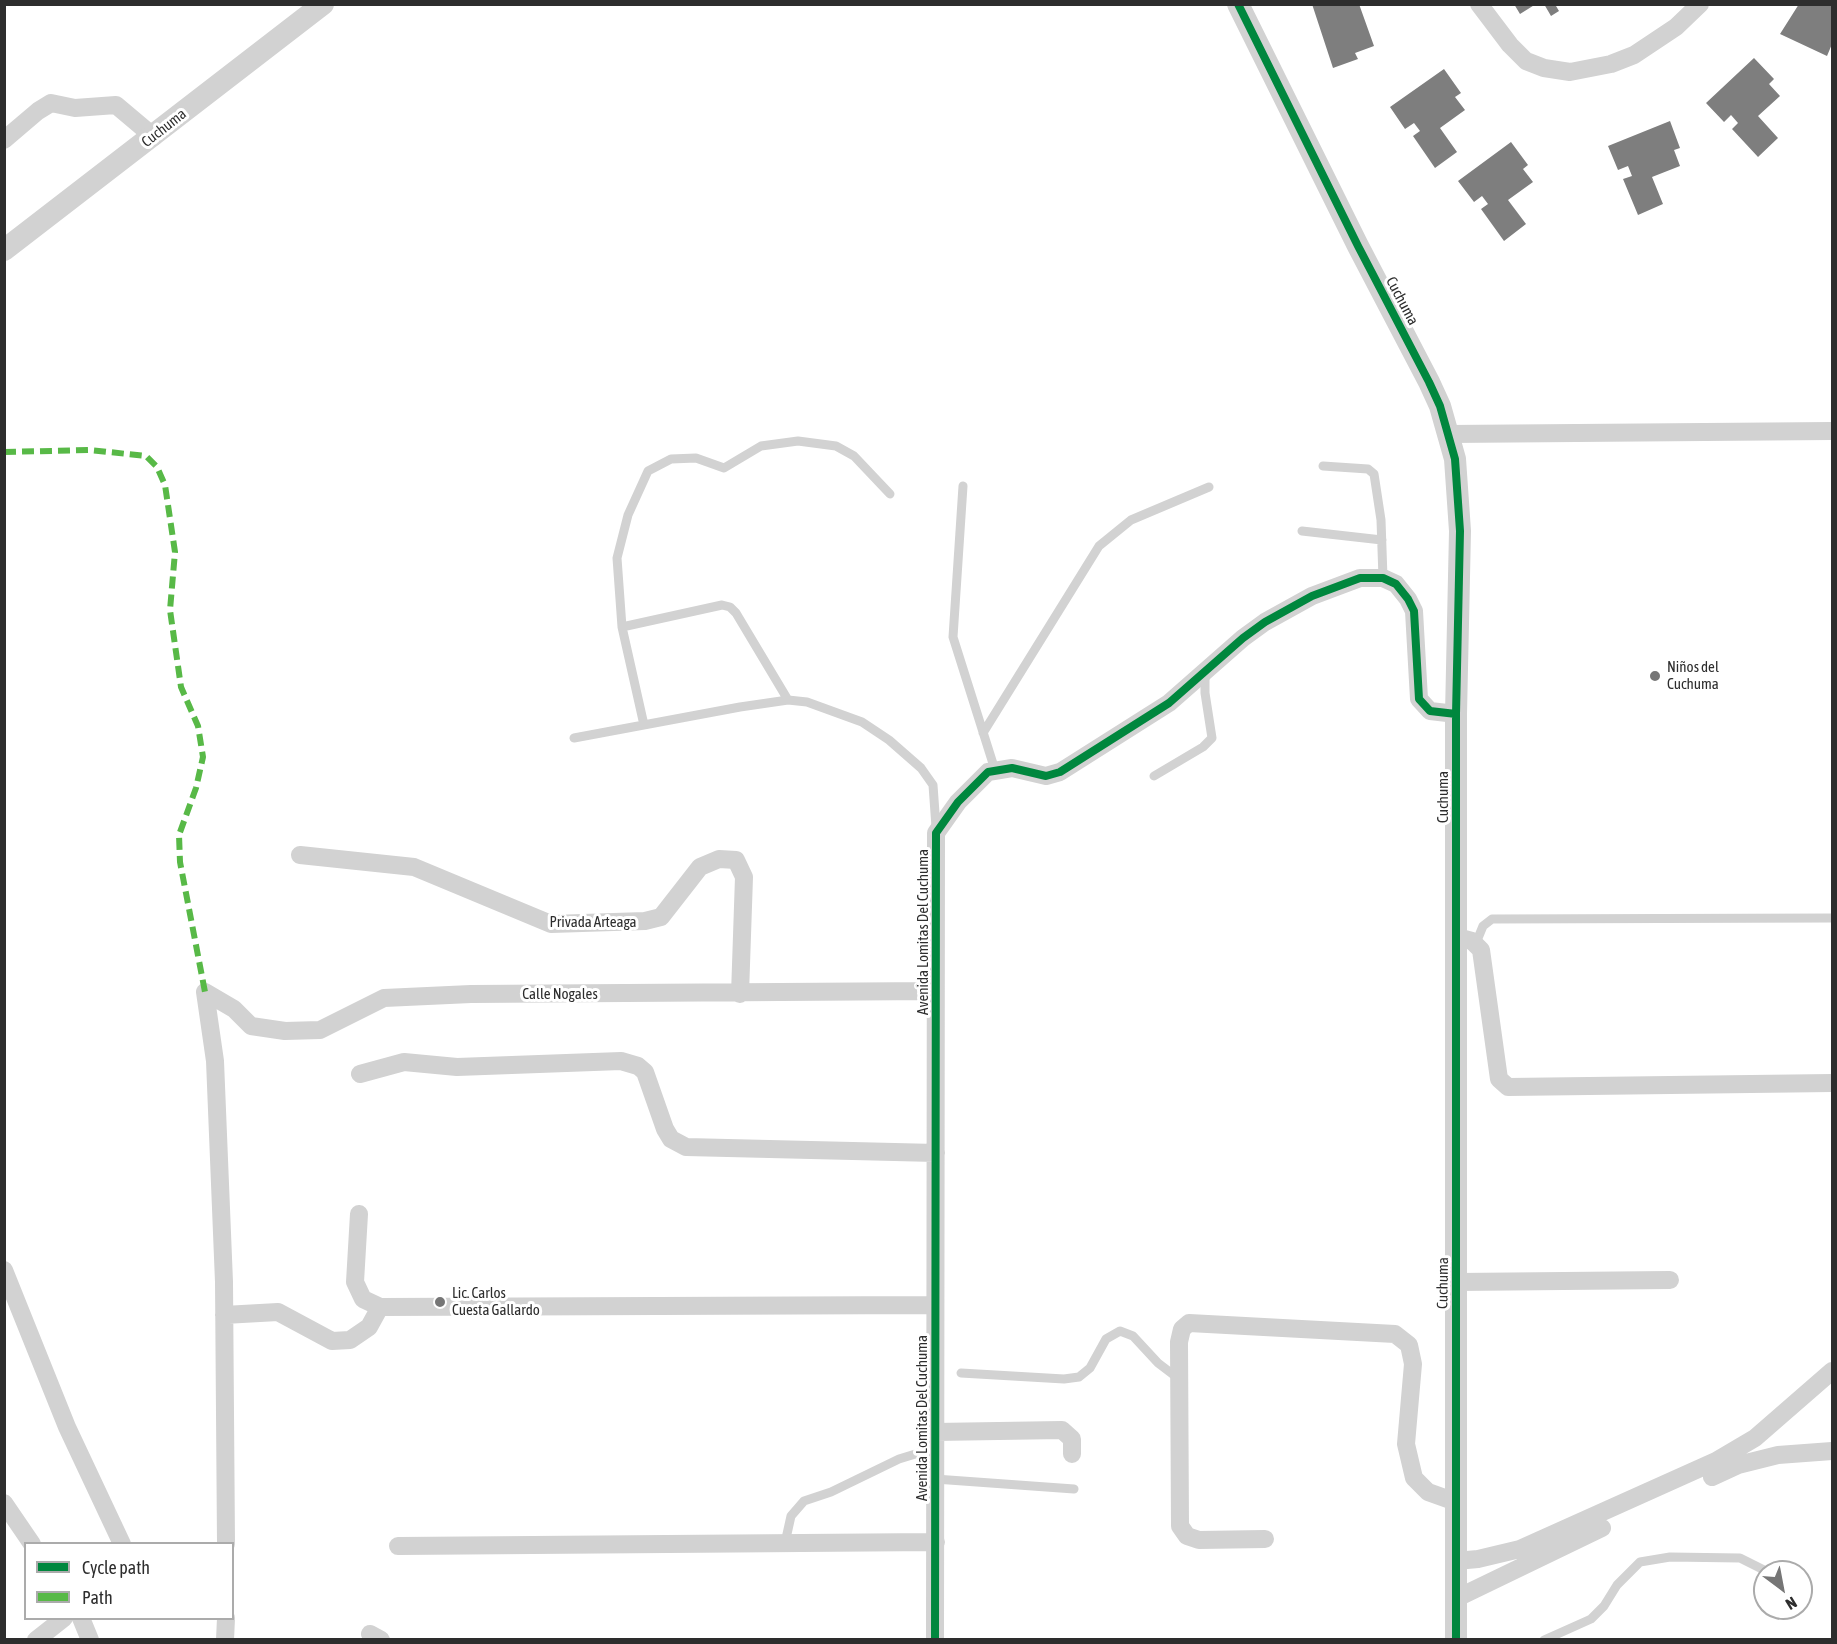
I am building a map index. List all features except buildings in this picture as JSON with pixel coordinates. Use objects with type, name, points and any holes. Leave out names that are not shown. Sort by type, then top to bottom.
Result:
[{"type":"street","name":"Cuchuma","points":[[4,250],[154,137],[322,4]]},
{"type":"street","name":"Cuchuma","points":[[1238,4],[1358,246],[1429,382],[1449,434],[1455,459],[1460,531],[1456,714],[1467,940],[1457,1282],[1456,1640]]},
{"type":"street","points":[[1479,4],[1510,45],[1526,61],[1545,68],[1570,72],[1611,64],[1634,55],[1676,27],[1700,4]]},
{"type":"street","points":[[4,140],[38,111],[51,104],[75,108],[116,105],[154,137]]},
{"type":"street","points":[[1449,434],[1833,431]]},
{"type":"street","points":[[995,770],[1012,768],[1046,776],[1060,772],[1169,703],[1243,638],[1297,603],[1333,586],[1360,578],[1383,578],[1402,590],[1414,611],[1419,699],[1430,711],[1456,714]]},
{"type":"street","name":"Avenida Lomitas Del Cuchuma","points":[[935,1640],[936,833],[950,812],[979,779],[995,770]]},
{"type":"street","name":"Privada Arteaga","points":[[300,855],[414,867],[551,924],[645,921],[662,917],[700,867],[719,858],[736,860],[744,877],[740,994]]},
{"type":"street","points":[[1467,940],[1481,950],[1499,1079],[1508,1088],[1832,1082]]},
{"type":"street","name":"Calle Nogales","points":[[224,1315],[215,1061],[205,992],[234,1009],[251,1026],[285,1031],[320,1030],[384,998],[471,994],[935,992]]},
{"type":"street","points":[[360,1074],[404,1062],[457,1067],[621,1061],[638,1066],[645,1072],[664,1129],[671,1139],[686,1147],[936,1153]]},
{"type":"street","points":[[359,1214],[355,1282],[363,1299],[380,1307],[935,1305]]},
{"type":"street","points":[[4,1270],[67,1427],[121,1542]]},
{"type":"street","points":[[1457,1282],[1670,1280]]},
{"type":"street","points":[[226,1542],[224,1315],[278,1312],[332,1341],[341,1341],[350,1340],[369,1327],[380,1307]]},
{"type":"street","points":[[1265,1539],[1199,1540],[1187,1536],[1180,1526],[1179,1342],[1182,1329],[1189,1323],[1395,1334],[1408,1345],[1413,1364],[1406,1444],[1414,1478],[1428,1492],[1456,1502]]},
{"type":"street","points":[[1456,1561],[1478,1559],[1520,1549],[1716,1461],[1755,1438],[1833,1371]]},
{"type":"street","points":[[935,1440],[1062,1430],[1072,1439],[1072,1454]]},
{"type":"street","points":[[1455,1599],[1511,1569],[1738,1465],[1787,1453],[1833,1451]]},
{"type":"street","points":[[4,1503],[31,1542]]},
{"type":"street","points":[[398,1546],[936,1542]]},
{"type":"street","points":[[36,1640],[61,1620]]},
{"type":"street","points":[[82,1620],[90,1640]]},
{"type":"street","points":[[225,1620],[225,1640]]},
{"type":"lane","points":[[644,725],[622,627],[617,558],[628,515],[648,471],[671,459],[696,458],[724,468],[761,446],[798,441],[836,446],[854,456],[890,494]]},
{"type":"lane","points":[[1323,466],[1368,469],[1374,474],[1382,540],[1383,578]]},
{"type":"lane","points":[[963,486],[953,637],[995,770]]},
{"type":"lane","points":[[983,733],[1099,546],[1131,520],[1209,487]]},
{"type":"lane","points":[[1302,531],[1382,540]]},
{"type":"lane","points":[[622,627],[722,605],[730,607],[736,613],[788,700]]},
{"type":"lane","points":[[1154,776],[1203,747],[1212,738],[1205,693],[1206,671]]},
{"type":"lane","points":[[574,738],[788,700],[807,702],[862,722],[889,740],[921,768],[933,785],[936,833]]},
{"type":"lane","points":[[1467,940],[1492,919],[1833,918]]},
{"type":"lane","points":[[961,1373],[1065,1379],[1079,1377],[1090,1368],[1106,1340],[1120,1331],[1132,1336],[1158,1363],[1179,1378]]},
{"type":"lane","points":[[785,1544],[791,1516],[804,1501],[831,1492],[935,1440]]},
{"type":"lane","points":[[935,1479],[1074,1489]]},
{"type":"lane","points":[[1544,1640],[1591,1619],[1604,1606],[1617,1585],[1640,1562],[1670,1557],[1740,1558],[1753,1564]]},
{"type":"marked path","points":[[4,452],[90,450],[146,456],[157,467],[165,485],[175,552],[170,610],[181,687],[198,726],[203,757],[196,788],[179,835],[180,862],[205,992]]},
{"type":"cycle path","points":[[1238,4],[1358,246],[1429,382],[1440,406],[1455,459],[1460,531],[1456,714],[1456,1640]]},
{"type":"cycle path","points":[[935,1640],[936,833],[958,802],[988,772],[1012,768],[1046,776],[1060,772],[1169,703],[1243,638],[1265,622],[1312,596],[1360,578],[1383,578],[1396,584],[1408,599],[1414,611],[1419,699],[1430,711],[1456,714]]},
{"type":"place","name":"Niños del Cuchuma","points":[[1655,676]]},
{"type":"place","name":"Lic. Carlos Cuesta Gallardo","points":[[440,1302]]}]
